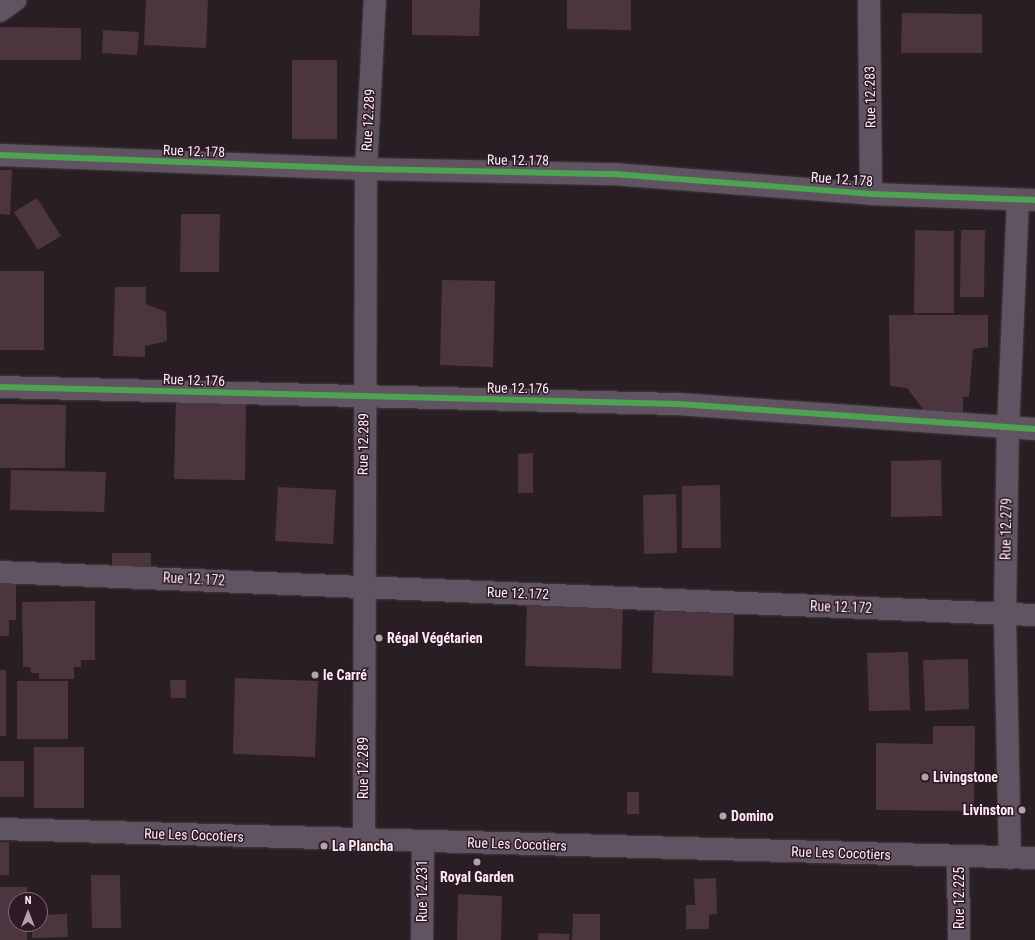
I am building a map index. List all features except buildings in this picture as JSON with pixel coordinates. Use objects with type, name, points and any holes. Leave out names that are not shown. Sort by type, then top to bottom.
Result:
[{"type":"street","points":[[0,11],[15,0]]},
{"type":"street","name":"Rue 12.289","points":[[364,840],[362,586],[366,169],[374,0]]},
{"type":"street","name":"Rue 12.283","points":[[869,0],[871,194]]},
{"type":"street","name":"Rue 12.178","points":[[0,155],[366,169],[613,174],[871,194],[1026,200]]},
{"type":"street","name":"Rue 12.279","points":[[1010,858],[1005,614],[1008,428],[1026,200]]},
{"type":"street","name":"Rue 12.176","points":[[0,387],[678,404],[1035,429]]},
{"type":"street","name":"Rue 12.172","points":[[0,572],[1035,615]]},
{"type":"street","name":"Rue Les Cocotiers","points":[[0,830],[1035,858]]},
{"type":"street","name":"Rue 12.231","points":[[422,940],[423,841]]},
{"type":"street","name":"Rue 12.225","points":[[958,856],[959,940]]},
{"type":"cycle path","points":[[0,155],[366,169],[613,174],[871,194],[1035,200]]},
{"type":"cycle path","points":[[0,387],[678,404],[1035,429]]},
{"type":"place","name":"Régal Végétarien","points":[[379,638]]},
{"type":"place","name":"le Carré","points":[[315,675]]},
{"type":"place","name":"Livingstone","points":[[925,777]]},
{"type":"place","name":"Livinston","points":[[1022,810]]},
{"type":"place","name":"Domino","points":[[723,816]]},
{"type":"place","name":"La Plancha","points":[[324,846]]},
{"type":"place","name":"Royal Garden","points":[[477,862]]}]
